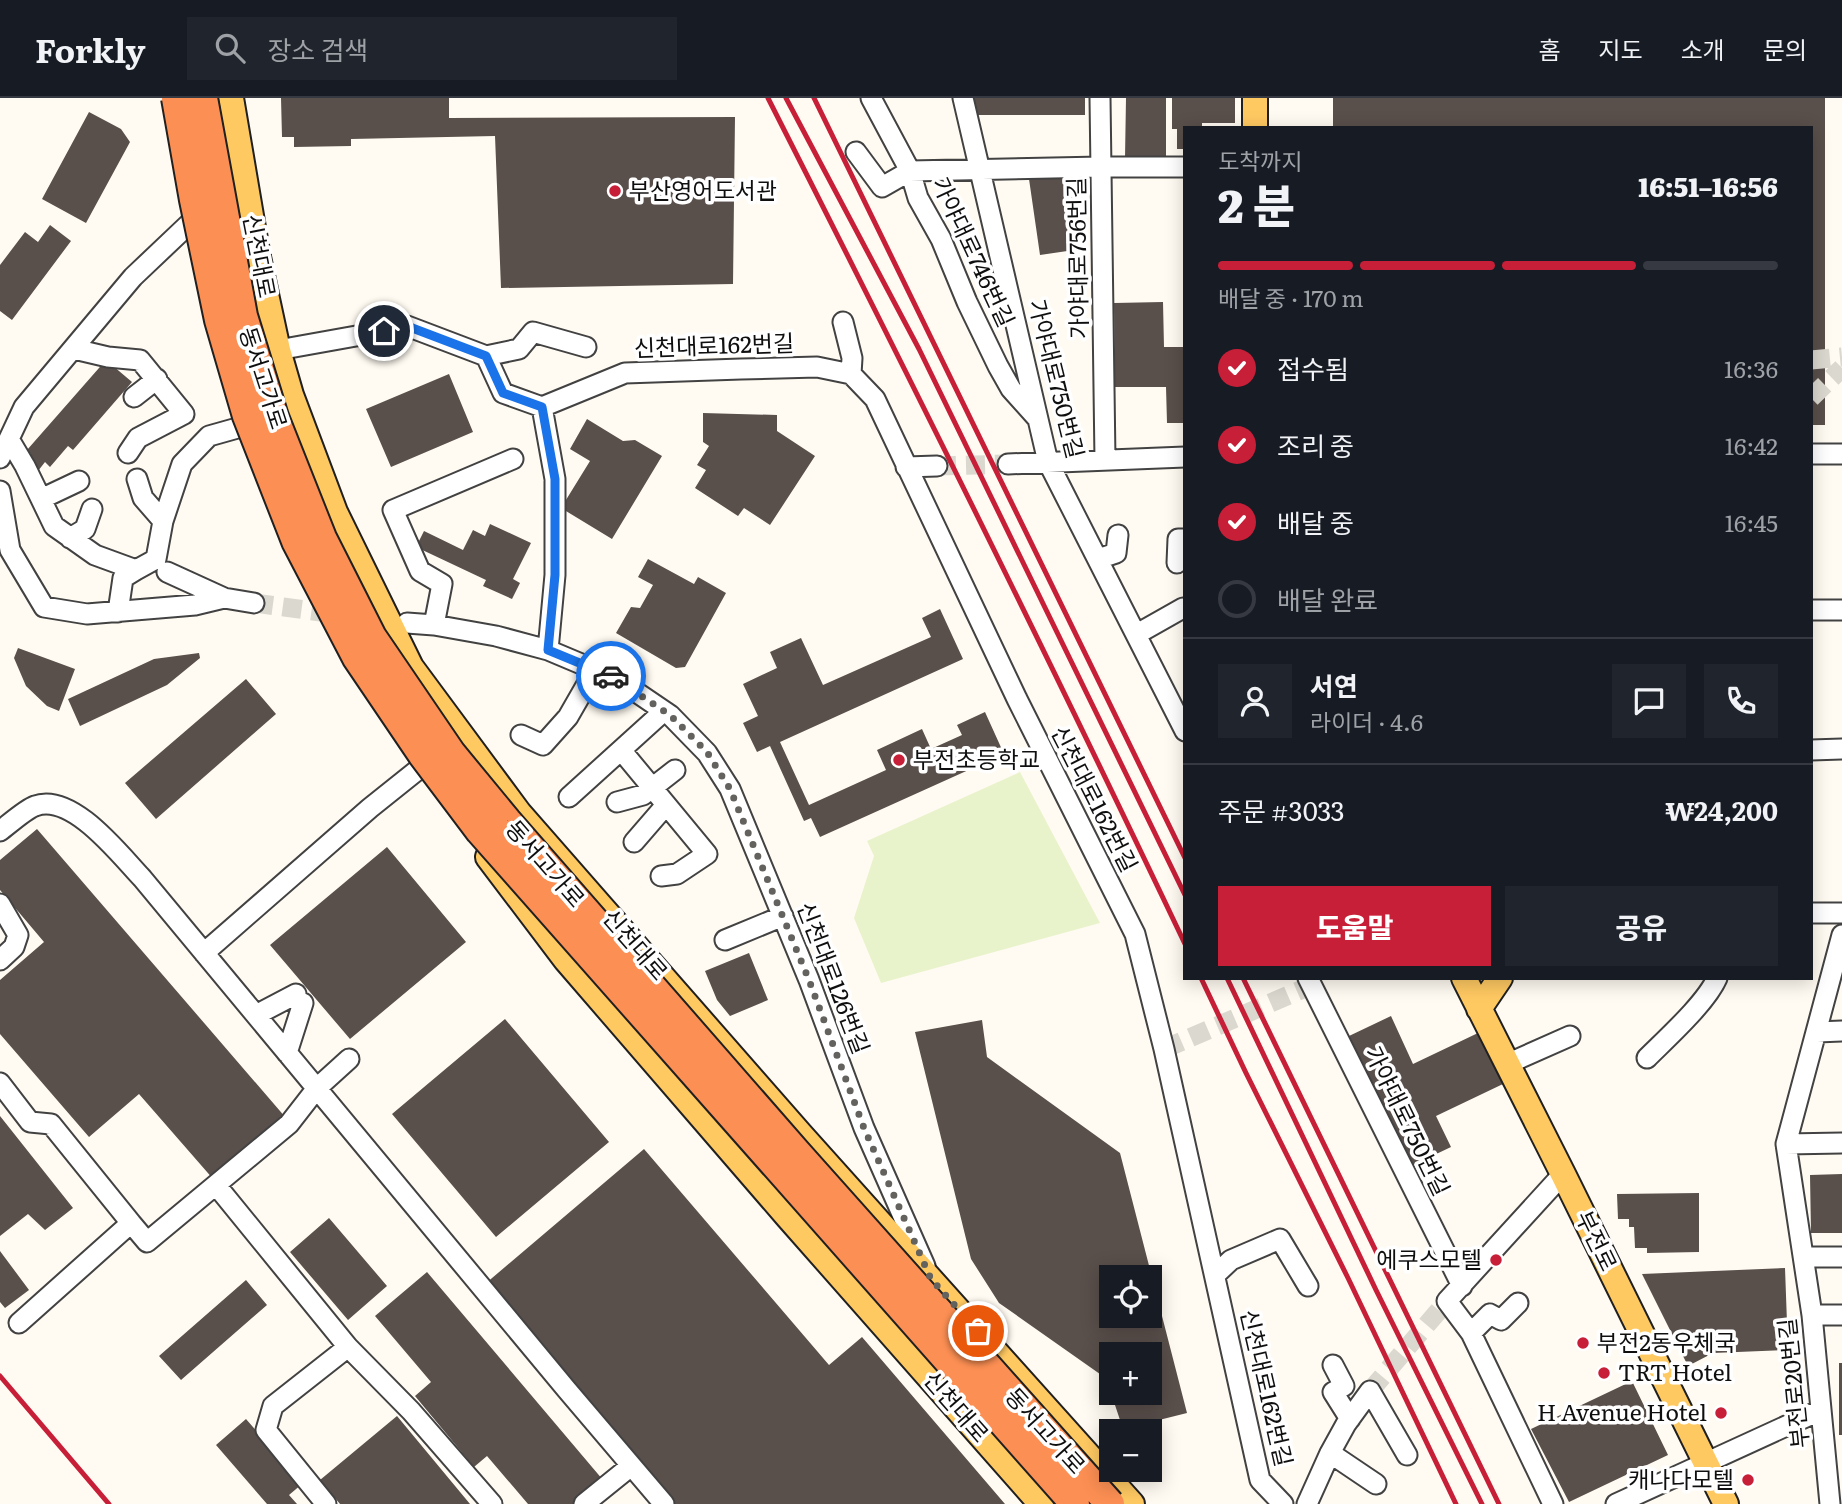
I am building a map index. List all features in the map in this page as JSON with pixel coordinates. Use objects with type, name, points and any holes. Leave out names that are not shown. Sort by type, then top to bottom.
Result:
[{"type":"highway","name":"동서고가로","points":[[203,98],[243,316],[274,417],[322,538],[372,637],[451,752],[516,831],[797,1153],[1110,1504]]},
{"type":"highway","name":"동서고가로","points":[[168,99],[194,200],[219,320],[247,416],[296,541],[357,658],[422,754],[480,831],[1075,1504]]},
{"type":"main road","name":"신천대로","points":[[231,98],[258,257],[278,350],[292,395],[335,512],[411,667],[519,813],[1132,1504]]},
{"type":"main road","points":[[1255,98],[1255,126]]},
{"type":"main road","name":"신천대로","points":[[168,99],[212,330],[254,468],[286,547],[370,701],[566,960],[1041,1504]]},
{"type":"main road","name":"부전로","points":[[1465,980],[1726,1504]]},
{"type":"main road","points":[[1479,1009],[1499,980]]},
{"type":"street","name":"가야대로746번길","points":[[871,98],[910,171],[918,198],[941,239],[998,366],[1011,389],[1039,420]]},
{"type":"street","name":"가야대로750번길","points":[[963,98],[1048,462],[1183,723]]},
{"type":"street","name":"가야대로756번길","points":[[1100,98],[1105,460]]},
{"type":"street","points":[[856,152],[882,187],[910,171],[1183,167]]},
{"type":"street","points":[[0,458],[24,407],[133,277],[191,222]]},
{"type":"street","points":[[843,322],[852,358],[851,374]]},
{"type":"street","points":[[278,350],[407,326],[486,356],[519,349],[533,332],[586,346]]},
{"type":"street","points":[[74,349],[108,357],[140,360],[184,414],[138,438],[128,453]]},
{"type":"street","points":[[486,356],[503,393],[542,407],[555,479],[555,575],[548,650]]},
{"type":"street","name":"신천대로162번길","points":[[542,407],[625,373],[817,367],[851,374],[875,399],[1017,698],[1135,934],[1164,1049],[1260,1480],[1283,1504]]},
{"type":"street","points":[[134,397],[157,379]]},
{"type":"street","points":[[118,612],[123,578],[156,559],[163,521],[182,464],[209,436],[241,427]]},
{"type":"street","points":[[9,439],[54,526],[95,555],[136,570]]},
{"type":"street","points":[[1813,454],[1842,454]]},
{"type":"street","points":[[1008,464],[1183,457]]},
{"type":"street","points":[[434,625],[442,584],[420,571],[393,509],[513,459]]},
{"type":"street","points":[[906,467],[937,466]]},
{"type":"street","points":[[137,479],[144,498],[163,521]]},
{"type":"street","points":[[41,499],[79,481]]},
{"type":"street","points":[[0,491],[10,551],[44,607],[87,614],[195,605],[224,598]]},
{"type":"street","points":[[70,538],[85,529],[92,509]]},
{"type":"street","points":[[1098,559],[1116,553],[1118,535]]},
{"type":"street","points":[[1177,562],[1178,539],[1183,539]]},
{"type":"street","points":[[167,572],[224,598],[254,603]]},
{"type":"street","points":[[1136,634],[1183,608]]},
{"type":"street","points":[[1813,610],[1842,610]]},
{"type":"street","name":"신천대로126번길","points":[[407,623],[496,636],[548,650],[617,679],[664,710],[707,752],[730,789],[809,980],[864,1128],[931,1279]]},
{"type":"street","points":[[522,735],[543,745],[568,717],[595,670]]},
{"type":"street","points":[[572,787],[621,750],[664,710]]},
{"type":"street","points":[[1813,750],[1842,749]]},
{"type":"street","points":[[621,750],[707,854],[677,874],[661,876]]},
{"type":"street","points":[[204,953],[370,808],[420,768]]},
{"type":"street","points":[[617,802],[643,795],[675,770]]},
{"type":"street","points":[[0,831],[35,806],[50,804],[68,808],[98,830],[142,878],[664,1504]]},
{"type":"street","points":[[634,842],[666,805]]},
{"type":"street","points":[[0,904],[18,935],[14,947],[0,960]]},
{"type":"street","points":[[1813,913],[1842,913]]},
{"type":"street","points":[[724,940],[783,916]]},
{"type":"street","name":"부전로20번길","points":[[1830,1504],[1835,1473],[1821,1410],[1812,1315],[1786,1144],[1842,935]]},
{"type":"street","name":"가야대로750번길","points":[[1315,980],[1462,1286]]},
{"type":"street","points":[[1647,1058],[1675,1030],[1716,980]]},
{"type":"street","points":[[256,1015],[299,999],[287,1053]]},
{"type":"street","points":[[1817,1032],[1842,1031]]},
{"type":"street","points":[[1507,1064],[1570,1036]]},
{"type":"street","points":[[0,1083],[30,1122],[51,1124],[147,1242],[289,1124],[317,1088],[349,1059]]},
{"type":"street","points":[[1786,1144],[1842,1143]]},
{"type":"street","points":[[1553,1504],[1471,1333],[1447,1301],[1563,1174]]},
{"type":"street","points":[[216,1185],[348,1347],[411,1411],[492,1504]]},
{"type":"street","points":[[19,1323],[131,1223]]},
{"type":"street","points":[[1215,1275],[1231,1260],[1280,1239],[1308,1286]]},
{"type":"street","points":[[1804,1257],[1842,1257]]},
{"type":"street","points":[[1471,1333],[1490,1314],[1501,1321],[1518,1303]]},
{"type":"street","points":[[1812,1315],[1842,1315]]},
{"type":"street","points":[[326,1504],[266,1430],[273,1406],[348,1347]]},
{"type":"street","points":[[1333,1365],[1344,1386],[1333,1392],[1350,1419]]},
{"type":"street","points":[[1307,1504],[1330,1453],[1370,1391],[1407,1455]]},
{"type":"street","points":[[1616,1504],[1821,1410]]},
{"type":"street","points":[[1330,1453],[1376,1484]]},
{"type":"street","points":[[584,1504],[631,1466]]},
{"type":"green space","points":[[1020,772],[1100,923],[881,983],[854,918],[874,856],[867,841]]},
{"type":"building","name":"부산영어도서관","points":[[281,98],[449,98],[449,118],[735,117],[733,284],[501,288],[495,136],[351,139],[351,146],[294,147],[294,137],[282,137]]},
{"type":"building","points":[[974,98],[1085,98],[1085,115],[974,115]]},
{"type":"building","points":[[1126,98],[1166,98],[1166,158],[1125,158]]},
{"type":"building","points":[[1172,98],[1235,98],[1235,123],[1183,126],[1183,149],[1177,149],[1177,129],[1172,129]]},
{"type":"building","points":[[1333,98],[1825,98],[1825,425],[1813,425],[1813,126],[1333,126]]},
{"type":"building","points":[[89,112],[121,129],[130,142],[86,223],[42,199]]},
{"type":"building","points":[[1069,173],[1081,249],[1040,255],[1029,179]]},
{"type":"building","points":[[50,225],[71,241],[12,320],[0,311],[0,265],[25,232],[38,242]]},
{"type":"building","points":[[1163,302],[1164,347],[1183,347],[1183,423],[1167,423],[1166,387],[1115,387],[1114,303]]},
{"type":"building","points":[[106,360],[132,382],[73,450],[68,446],[50,467],[45,462],[38,471],[26,460],[31,454],[27,450]]},
{"type":"building","points":[[449,374],[473,432],[391,467],[366,409]]},
{"type":"building","points":[[703,413],[777,415],[777,431],[815,456],[770,525],[744,508],[738,516],[695,488],[706,470],[697,465],[709,446],[703,442]]},
{"type":"building","points":[[587,419],[623,441],[635,440],[662,456],[612,539],[561,508],[590,461],[570,449]]},
{"type":"building","points":[[490,524],[531,543],[513,579],[520,583],[512,599],[483,586],[486,580],[416,547],[424,531],[463,550],[473,530],[485,536]]},
{"type":"building","points":[[648,559],[694,584],[698,577],[726,593],[685,667],[676,668],[616,633],[631,607],[640,608],[653,585],[638,577]]},
{"type":"building","points":[[940,609],[963,659],[780,742],[809,805],[886,770],[877,750],[922,729],[931,749],[962,735],[957,725],[985,712],[1004,754],[820,837],[811,818],[804,821],[770,746],[757,752],[743,723],[758,716],[743,684],[777,668],[770,652],[801,638],[823,685],[931,637],[922,618]]},
{"type":"building","points":[[18,648],[75,669],[59,711],[47,706],[26,686],[14,658]]},
{"type":"building","points":[[199,653],[200,658],[167,685],[80,726],[68,699],[154,659]]},
{"type":"building","points":[[246,679],[276,714],[156,819],[125,783]]},
{"type":"building","points":[[37,829],[286,1118],[214,1180],[139,1094],[89,1137],[0,1034],[0,980],[44,942],[0,890],[0,860]]},
{"type":"building","points":[[387,847],[466,942],[350,1039],[270,945]]},
{"type":"building","points":[[749,953],[768,1000],[730,1016],[717,1000],[705,971]]},
{"type":"building","points":[[1391,1016],[1413,1064],[1478,1033],[1503,1084],[1436,1116],[1451,1147],[1411,1166],[1349,1036]]},
{"type":"building","points":[[505,1019],[609,1142],[496,1237],[392,1114]]},
{"type":"building","points":[[982,1020],[987,1057],[1120,1153],[1149,1265],[1099,1265],[1099,1328],[1162,1328],[1162,1316],[1187,1413],[1162,1419],[1120,1419],[1115,1405],[1162,1405],[1162,1342],[1099,1342],[1099,1373],[999,1303],[971,1259],[915,1032]]},
{"type":"building","points":[[0,1116],[73,1208],[45,1230],[28,1214],[0,1236]]},
{"type":"building","points":[[644,1149],[829,1365],[862,1337],[1005,1504],[673,1504],[485,1284]]},
{"type":"building","points":[[1842,1174],[1842,1233],[1811,1233],[1810,1175]]},
{"type":"building","points":[[1699,1193],[1699,1252],[1647,1253],[1647,1248],[1635,1248],[1634,1227],[1629,1227],[1629,1219],[1618,1219],[1617,1194]]},
{"type":"building","points":[[329,1218],[387,1286],[348,1320],[290,1252]]},
{"type":"building","points":[[0,1251],[29,1290],[5,1308],[0,1302]]},
{"type":"building","points":[[1785,1268],[1788,1350],[1713,1353],[1688,1366],[1642,1274]]},
{"type":"building","points":[[427,1272],[603,1480],[574,1504],[528,1504],[487,1456],[474,1467],[415,1396],[431,1382],[375,1316]]},
{"type":"building","points":[[246,1280],[267,1305],[181,1380],[159,1356]]},
{"type":"building","points":[[1839,1363],[1842,1363],[1842,1435],[1839,1435]]},
{"type":"building","points":[[1632,1381],[1668,1455],[1569,1502],[1531,1429]]},
{"type":"building","points":[[397,1416],[470,1504],[340,1504],[320,1480]]},
{"type":"building","points":[[246,1419],[302,1484],[289,1495],[297,1504],[267,1504],[216,1445]]},
{"type":"tunnel","points":[[1813,360],[1842,357]]},
{"type":"tunnel","points":[[1813,396],[1842,368]]},
{"type":"tunnel","points":[[937,466],[1008,464]]},
{"type":"tunnel","points":[[254,603],[343,615]]},
{"type":"tunnel","points":[[1164,1049],[1312,985]]},
{"type":"tunnel","points":[[1370,1391],[1447,1301]]},
{"type":"railway","points":[[768,98],[979,520],[1183,940]]},
{"type":"railway","points":[[786,98],[919,349],[1183,891]]},
{"type":"railway","points":[[814,98],[1183,854]]},
{"type":"railway","points":[[1202,980],[1456,1504]]},
{"type":"railway","points":[[1228,980],[1482,1504]]},
{"type":"railway","points":[[1244,980],[1499,1504]]},
{"type":"railway","points":[[0,1376],[109,1504]]},
{"type":"way so far","points":[[611,676],[670,715],[707,752],[730,789],[809,980],[864,1128],[931,1279],[978,1331]]},
{"type":"place","name":"부산영어도서관","points":[[615,191]]},
{"type":"place","name":"부전초등학교","points":[[899,760]]},
{"type":"place","name":"에쿠스모텔","points":[[1496,1260]]},
{"type":"place","name":"부전2동우체국","points":[[1583,1343]]},
{"type":"place","name":"TRT Hotel","points":[[1604,1373]]},
{"type":"place","name":"H Avenue Hotel","points":[[1721,1413]]},
{"type":"place","name":"캐나다모텔","points":[[1748,1480]]},
{"type":"route","points":[[384,331],[407,326],[486,356],[503,393],[542,407],[555,479],[555,575],[548,650],[611,676]]}]
